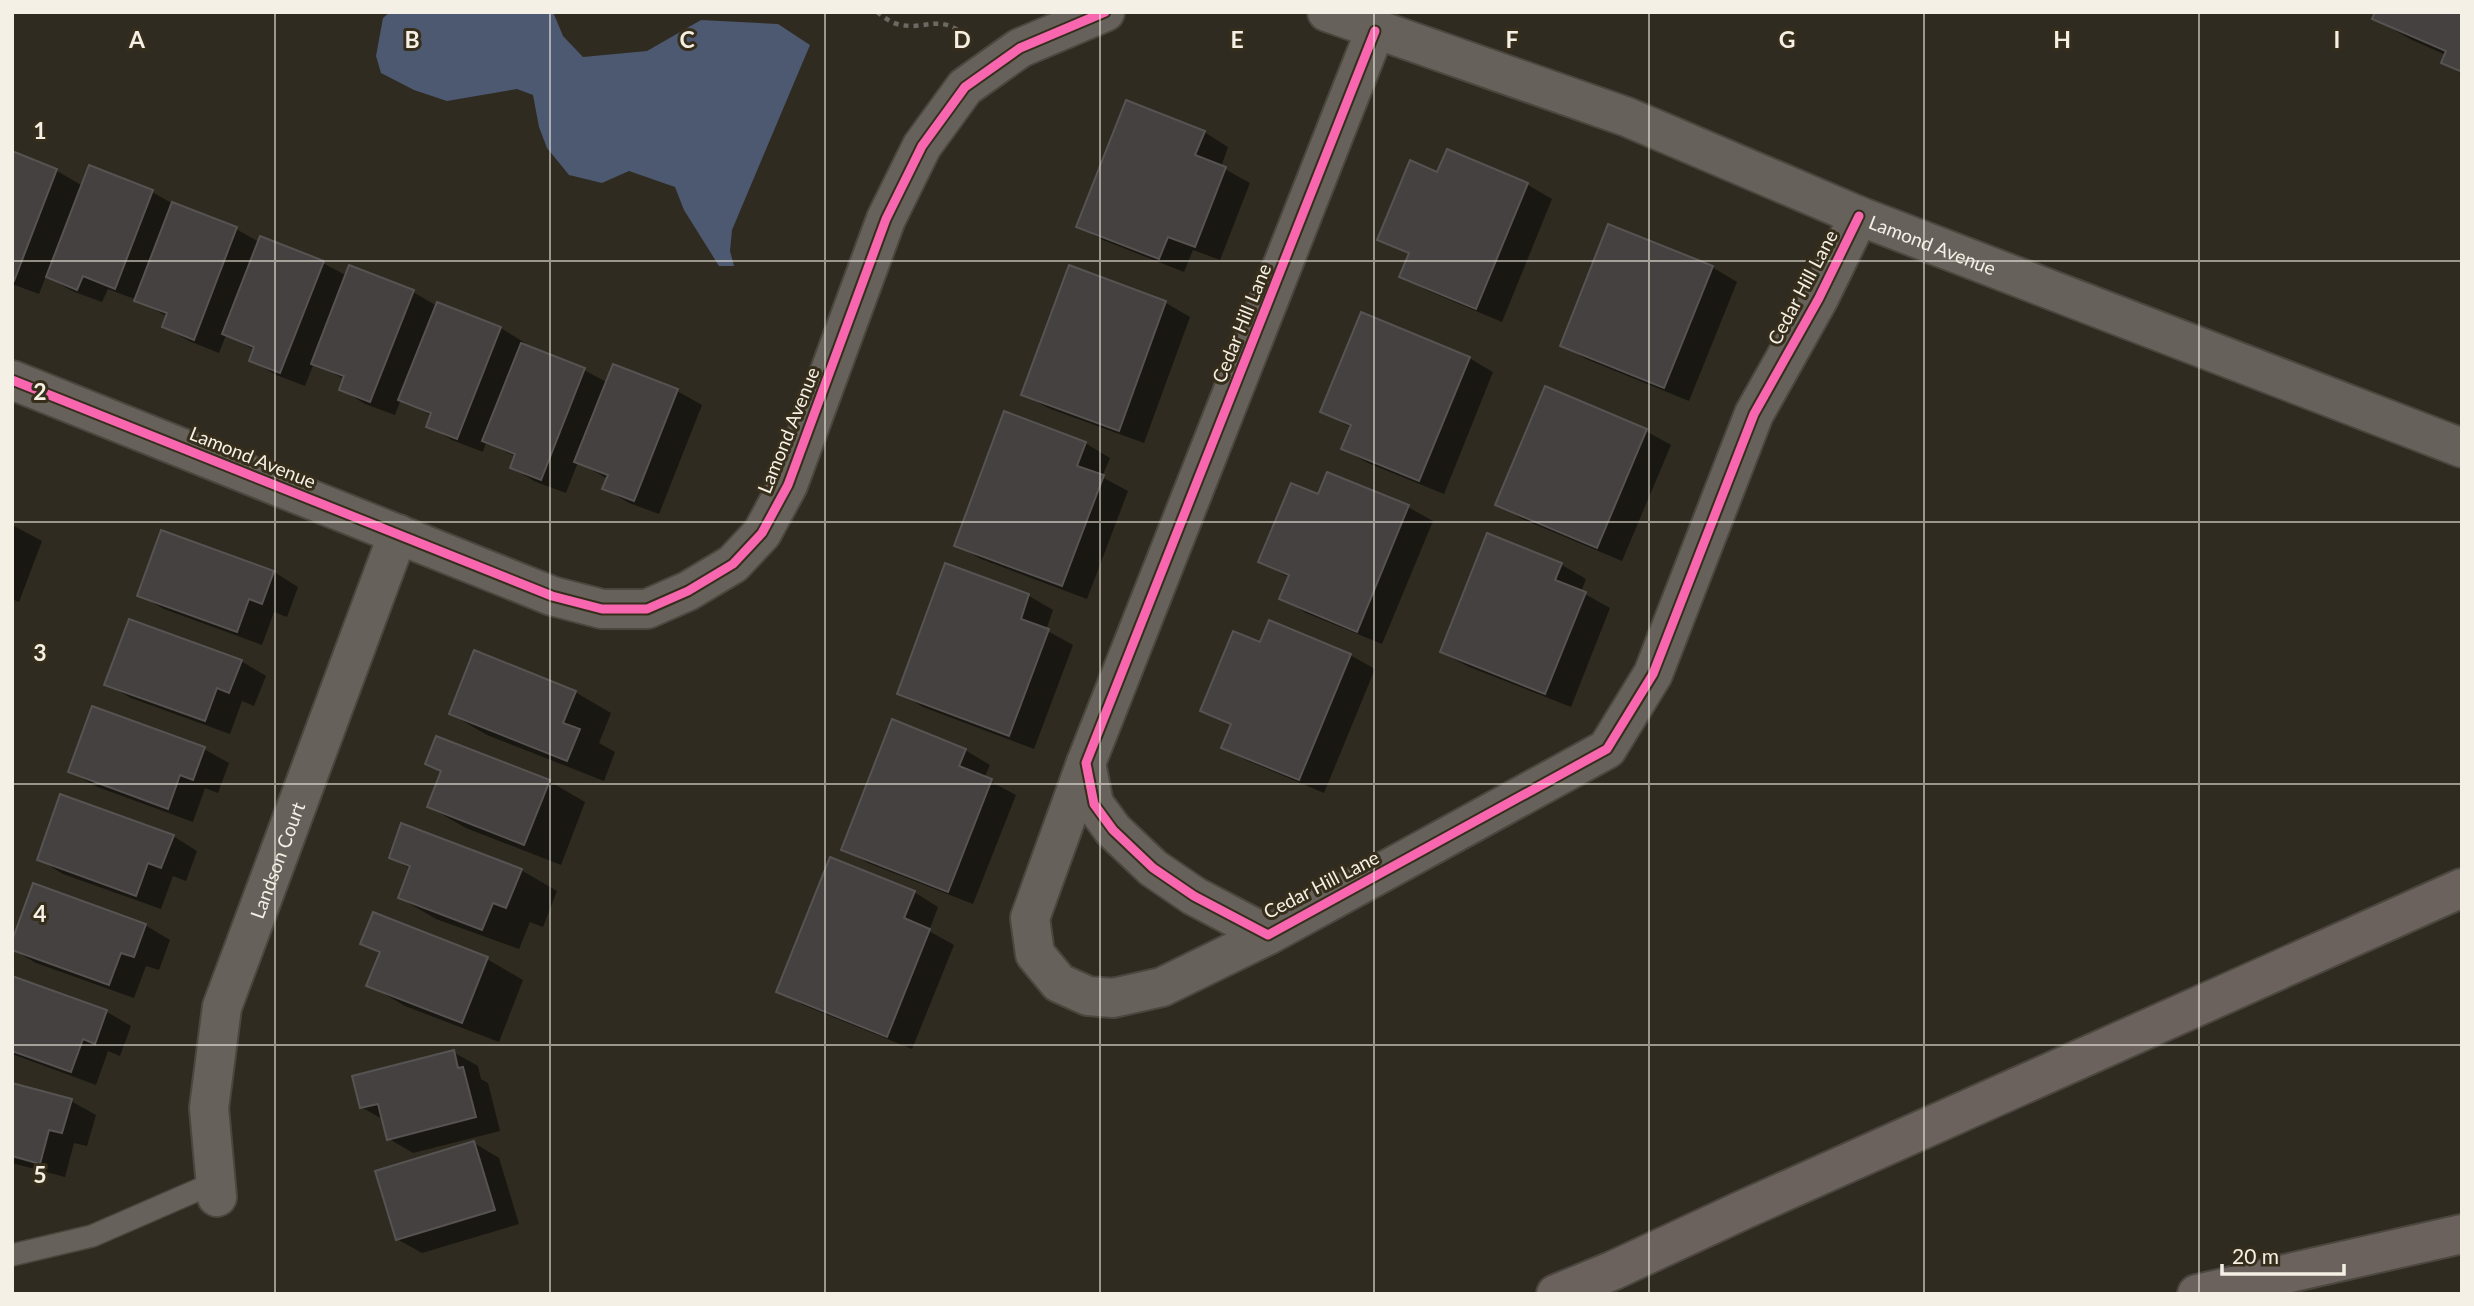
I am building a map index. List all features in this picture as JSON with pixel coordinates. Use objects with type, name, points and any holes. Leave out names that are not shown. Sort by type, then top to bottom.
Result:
[{"type":"highway","points":[[1556,1294],[2462,888]]},
{"type":"highway","points":[[2197,1294],[2462,1234]]},
{"type":"street","name":"Lamond Avenue","points":[[12,380],[552,596],[602,609],[646,609],[688,591],[733,564],[762,533],[788,485],[886,219],[922,146],[965,87],[1020,48],[1105,12]]},
{"type":"street","name":"Lamond Avenue","points":[[1327,12],[1627,117],[1859,216],[2462,448]]},
{"type":"street","name":"Cedar Hill Lane","points":[[1376,31],[1086,763],[1094,804],[1112,830],[1153,868],[1195,896],[1268,935],[1607,749],[1653,674],[1754,414],[1819,298],[1859,216]]},
{"type":"street","name":"Landson Court","points":[[216,1190],[209,1108],[222,1007],[398,534]]},
{"type":"street","points":[[1086,763],[1030,918],[1035,954],[1059,983],[1088,996],[1113,998],[1175,981],[1268,935]]},
{"type":"lane","points":[[12,1255],[92,1236],[216,1190]]},
{"type":"path","points":[[877,12],[896,24],[940,22],[950,26],[960,31],[996,65]]},
{"type":"water","points":[[390,12],[553,12],[563,36],[583,57],[647,51],[701,20],[778,24],[810,45],[732,230],[730,251],[734,266],[719,266],[684,210],[675,187],[629,171],[602,183],[569,175],[547,148],[539,127],[533,95],[517,89],[447,101],[414,90],[381,73],[376,56],[383,18]]},
{"type":"building","points":[[2375,12],[2462,12],[2462,72],[2441,63],[2446,51],[2372,19]]},
{"type":"building","points":[[1126,100],[1205,131],[1195,155],[1226,167],[1195,247],[1168,237],[1159,259],[1076,227]]},
{"type":"building","points":[[1447,149],[1528,183],[1476,309],[1399,277],[1409,253],[1377,240],[1410,160],[1437,172]]},
{"type":"building","points":[[12,151],[57,169],[14,281],[12,281]]},
{"type":"building","points":[[89,165],[153,190],[115,289],[83,276],[77,290],[46,277]]},
{"type":"building","points":[[172,202],[237,227],[194,340],[162,327],[167,313],[134,301]]},
{"type":"building","points":[[1608,224],[1713,266],[1664,388],[1560,346]]},
{"type":"building","points":[[260,236],[324,261],[280,373],[249,361],[254,347],[222,334]]},
{"type":"building","points":[[349,265],[414,290],[370,402],[339,390],[344,376],[311,364]]},
{"type":"building","points":[[1069,265],[1166,301],[1119,431],[1021,395]]},
{"type":"building","points":[[437,302],[501,327],[457,439],[426,427],[431,413],[398,400]]},
{"type":"building","points":[[1361,312],[1470,357],[1419,481],[1341,449],[1351,425],[1320,412]]},
{"type":"building","points":[[521,343],[585,368],[541,480],[510,468],[515,454],[482,441]]},
{"type":"building","points":[[613,364],[678,389],[634,501],[602,489],[608,475],[574,462]]},
{"type":"building","points":[[1545,386],[1647,429],[1597,548],[1495,505]]},
{"type":"building","points":[[1004,411],[1086,442],[1077,466],[1104,475],[1062,586],[954,546]]},
{"type":"building","points":[[1327,472],[1409,505],[1357,632],[1279,599],[1289,575],[1258,562],[1291,483],[1318,494]]},
{"type":"building","points":[[161,530],[274,571],[262,604],[249,599],[237,632],[137,596]]},
{"type":"building","points":[[1487,533],[1562,563],[1555,580],[1586,592],[1545,694],[1440,652]]},
{"type":"building","points":[[945,563],[1029,594],[1021,619],[1049,629],[1009,736],[897,694]]},
{"type":"building","points":[[129,619],[242,660],[229,693],[217,688],[205,721],[104,685]]},
{"type":"building","points":[[1269,620],[1351,654],[1299,780],[1221,748],[1231,724],[1200,711],[1233,631],[1260,642]]},
{"type":"building","points":[[474,650],[576,691],[563,723],[580,729],[567,761],[449,714]]},
{"type":"building","points":[[92,706],[205,747],[193,780],[180,775],[168,809],[68,772]]},
{"type":"building","points":[[892,719],[966,749],[959,766],[992,779],[948,892],[841,850]]},
{"type":"building","points":[[436,736],[550,780],[524,845],[427,807],[441,771],[425,764]]},
{"type":"building","points":[[60,794],[174,835],[161,868],[148,863],[136,896],[37,860]]},
{"type":"building","points":[[401,823],[522,869],[506,908],[493,903],[482,930],[398,898],[410,866],[389,858]]},
{"type":"building","points":[[830,857],[915,891],[904,918],[930,929],[887,1037],[776,992]]},
{"type":"building","points":[[33,883],[146,924],[134,957],[121,953],[109,985],[12,950],[12,941]]},
{"type":"building","points":[[373,912],[488,957],[462,1023],[366,986],[380,952],[360,944]]},
{"type":"building","points":[[12,976],[107,1010],[95,1044],[83,1039],[71,1072],[12,1051]]},
{"type":"building","points":[[454,1050],[458,1068],[463,1067],[476,1117],[387,1140],[378,1104],[360,1108],[352,1076]]},
{"type":"building","points":[[12,1083],[72,1099],[62,1133],[49,1130],[40,1164],[12,1156]]},
{"type":"building","points":[[474,1141],[495,1210],[396,1240],[375,1171]]},
{"type":"cycle path","points":[[12,380],[552,596],[602,609],[647,609],[688,591],[733,564],[762,533],[788,485],[886,219],[922,146],[965,87],[1020,48],[1105,12]]},
{"type":"cycle path","points":[[1375,31],[1086,763],[1094,804],[1113,830],[1153,868],[1194,896],[1268,935],[1607,749],[1653,674],[1754,414],[1819,298],[1859,216]]}]
